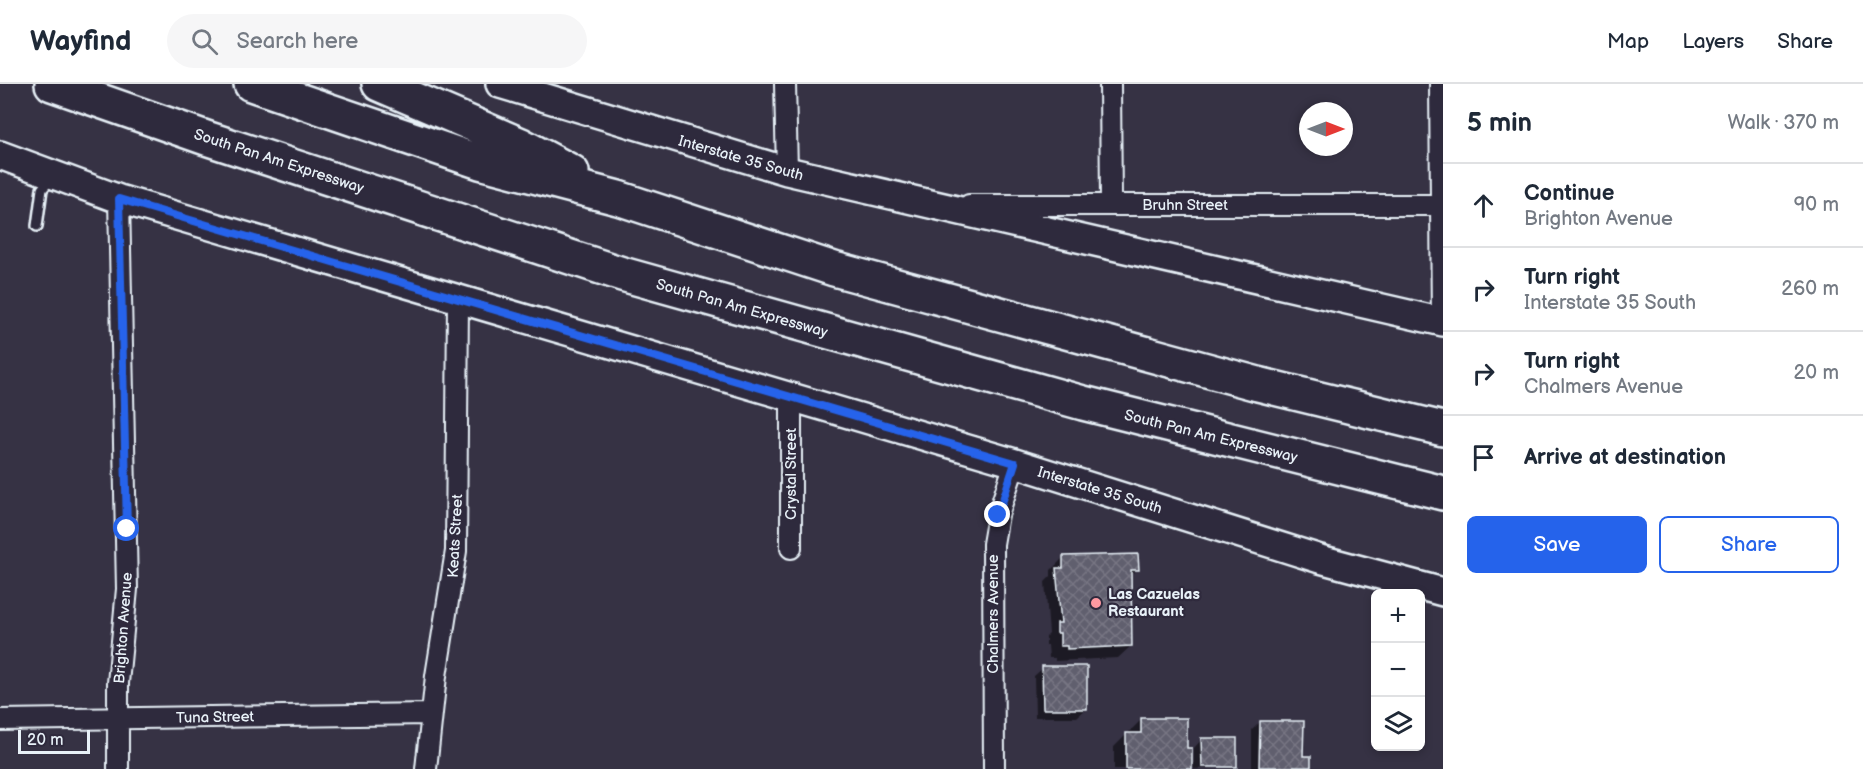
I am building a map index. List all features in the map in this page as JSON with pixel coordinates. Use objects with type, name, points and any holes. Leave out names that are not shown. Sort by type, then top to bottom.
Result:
[{"type":"highway","name":"South Pan Am Expressway","points":[[52,84],[209,139],[622,274],[1083,403],[1443,493]]},
{"type":"highway","points":[[251,84],[480,162],[618,198],[845,273],[1258,384],[1443,429]]},
{"type":"highway","points":[[379,84],[521,145],[618,198]]},
{"type":"main road","name":"Interstate 35 South","points":[[500,84],[786,171],[1443,322]]},
{"type":"main road","name":"Interstate 35 South","points":[[0,154],[119,199],[791,399],[1015,463],[1320,559],[1443,592]]},
{"type":"street","points":[[785,84],[786,171]]},
{"type":"street","points":[[1110,84],[1111,205]]},
{"type":"street","points":[[1440,84],[1443,322]]},
{"type":"street","name":"Brighton Avenue","points":[[118,769],[118,683],[127,589],[119,199]]},
{"type":"street","name":"Bruhn Street","points":[[927,204],[1442,205]]},
{"type":"street","name":"Keats Street","points":[[426,769],[431,714],[456,551],[458,300]]},
{"type":"street","name":"Crystal Street","points":[[791,399],[791,548]]},
{"type":"street","name":"Chalmers Avenue","points":[[994,769],[993,544],[998,515],[1015,463]]},
{"type":"street","name":"Tuna Street","points":[[0,720],[431,714]]},
{"type":"lane","points":[[37,226],[42,189],[54,175]]},
{"type":"building","name":"Las Cazuelas Restaurant","points":[[1138,554],[1139,570],[1131,570],[1132,646],[1067,649],[1067,646],[1060,646],[1060,633],[1057,633],[1057,623],[1061,623],[1056,568],[1063,568],[1063,556]]},
{"type":"building","points":[[1042,666],[1087,666],[1087,709],[1043,709]]},
{"type":"building","points":[[1141,718],[1187,718],[1187,748],[1192,748],[1192,769],[1126,769],[1126,733],[1141,733]]},
{"type":"building","points":[[1260,721],[1304,721],[1303,756],[1311,756],[1311,767],[1259,767]]},
{"type":"building","points":[[1201,738],[1237,738],[1237,767],[1202,767]]},
{"type":"place","name":"Las Cazuelas Restaurant","points":[[1096,603]]},
{"type":"route","points":[[127,529],[119,199],[791,399],[1015,463],[998,515]]}]
